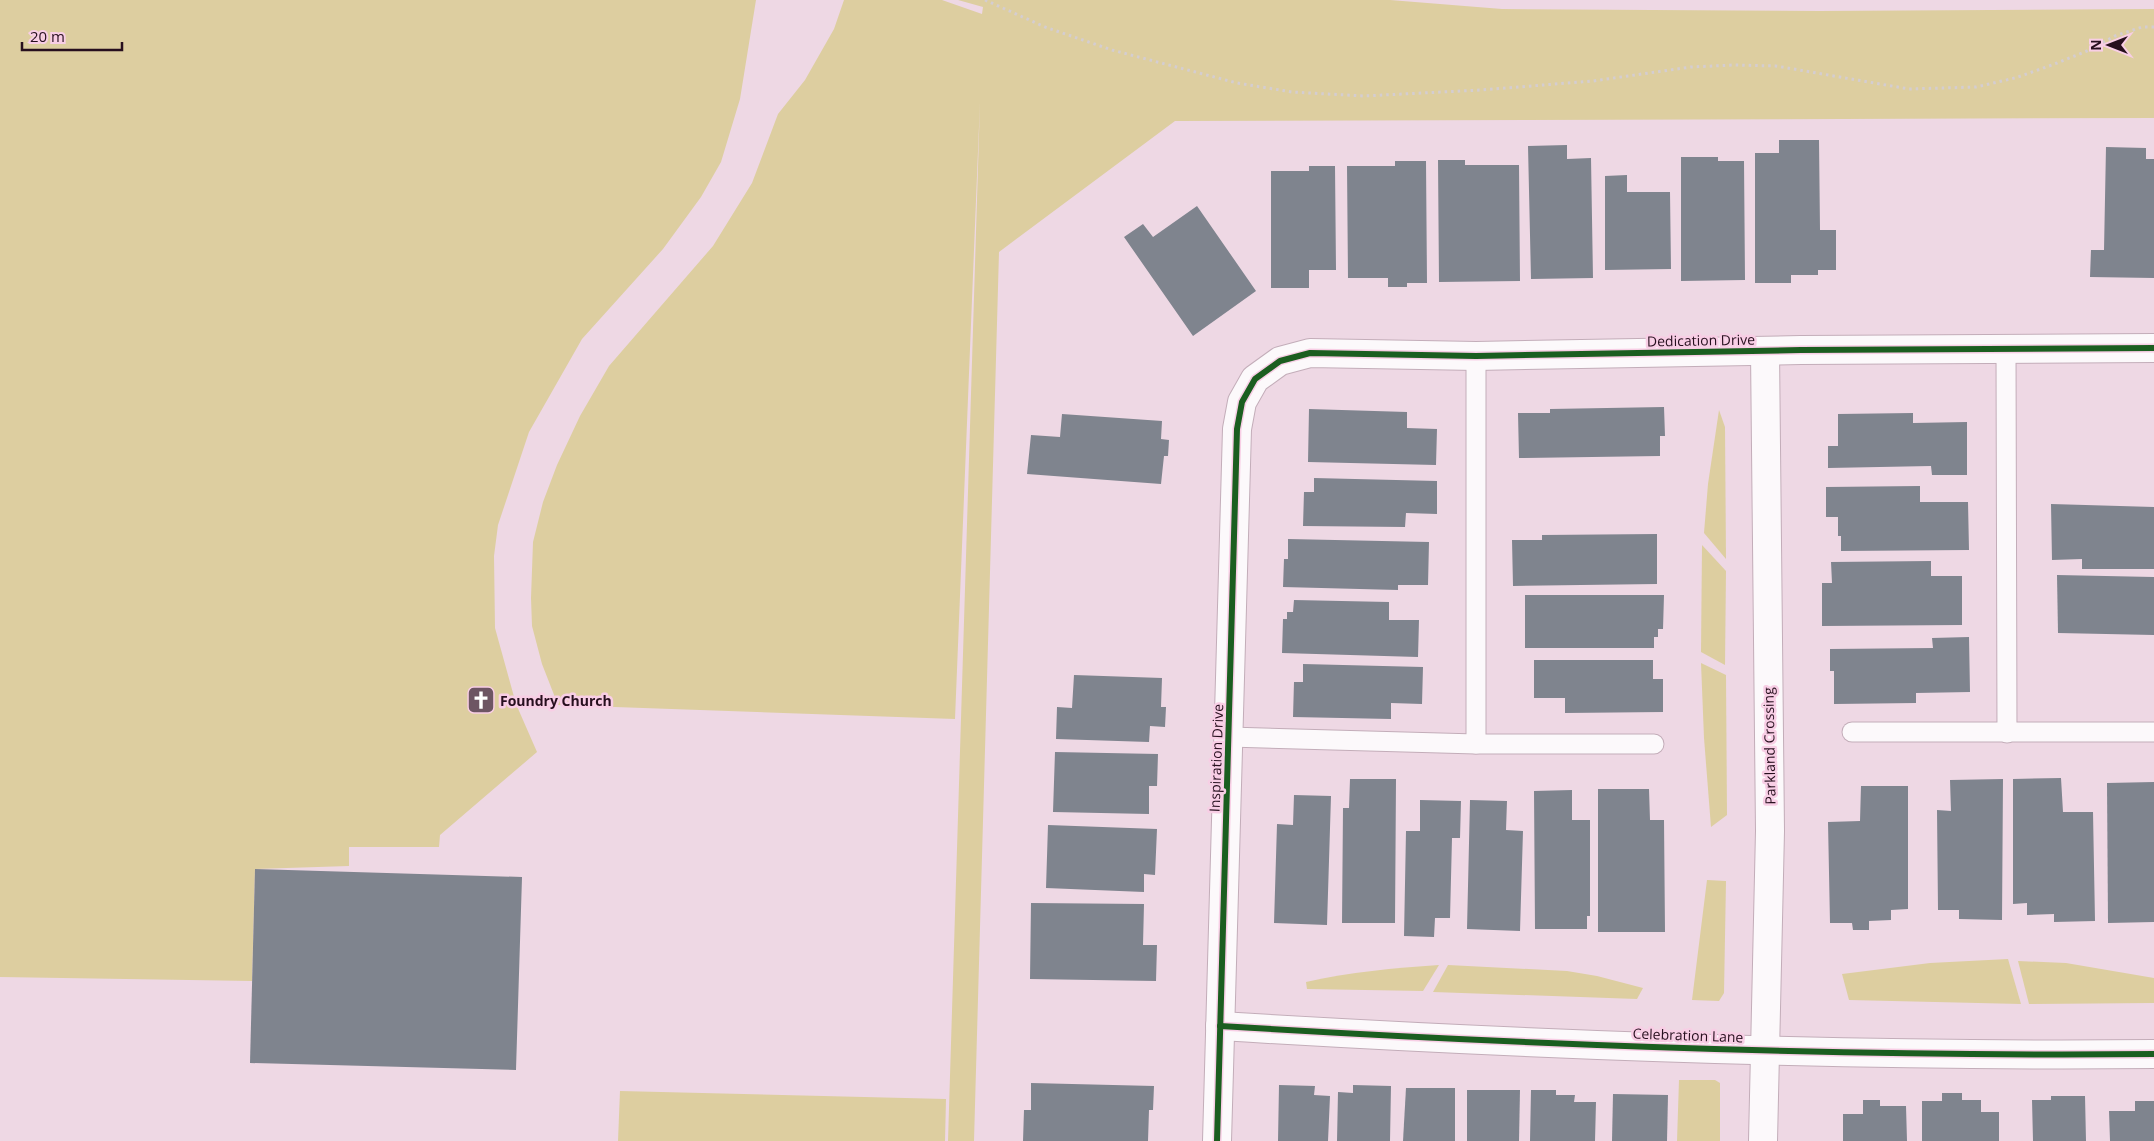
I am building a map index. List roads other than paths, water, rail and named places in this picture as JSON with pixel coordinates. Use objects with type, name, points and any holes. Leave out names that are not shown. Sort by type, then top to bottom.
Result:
[{"type":"street","name":"Dedication Drive","points":[[1255,378],[1280,361],[1310,353],[1476,356],[1765,351],[2154,348]]},
{"type":"street","name":"Parkland Crossing","points":[[1763,1141],[1770,832],[1765,351]]},
{"type":"street","name":"Inspiration Drive","points":[[1217,1141],[1237,428],[1242,402],[1255,378]]},
{"type":"street","name":"Celebration Lane","points":[[1220,1026],[1764,1050],[2008,1056],[2154,1054]]},
{"type":"lane","points":[[2006,350],[2007,732]]},
{"type":"lane","points":[[1476,356],[1476,744]]},
{"type":"lane","points":[[1852,732],[2154,732]]},
{"type":"lane","points":[[1229,737],[1476,744],[1654,744]]},
{"type":"place","name":"Foundry Church","points":[[481,700]]}]
